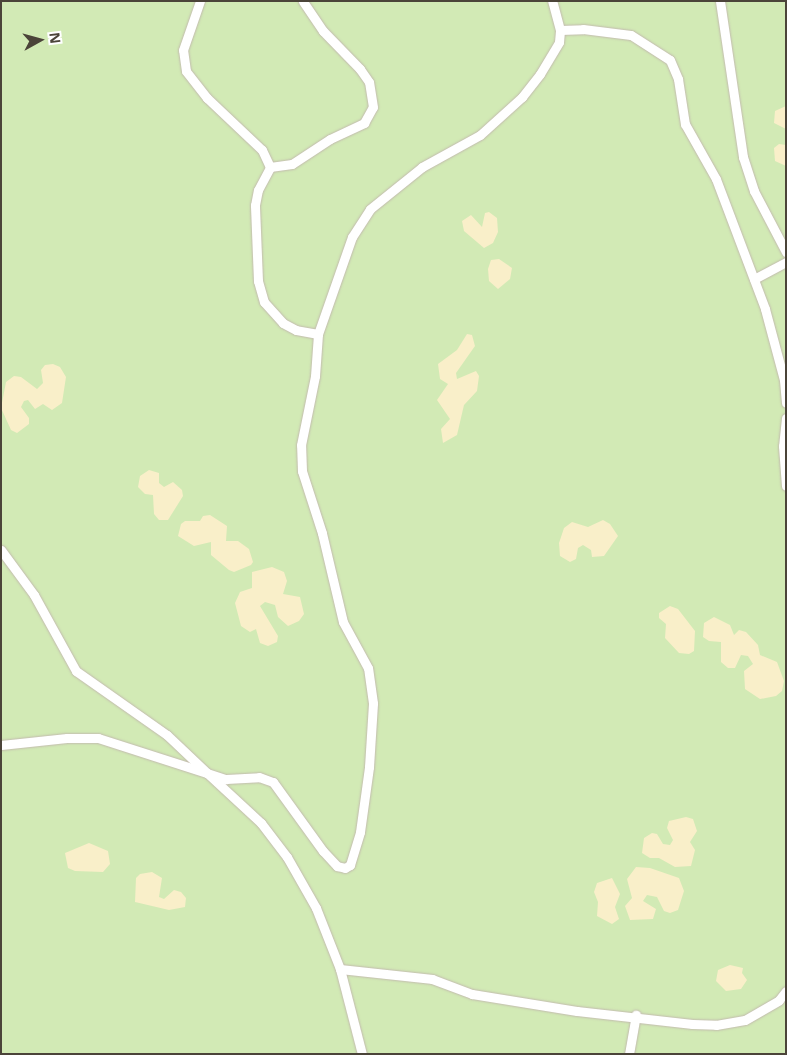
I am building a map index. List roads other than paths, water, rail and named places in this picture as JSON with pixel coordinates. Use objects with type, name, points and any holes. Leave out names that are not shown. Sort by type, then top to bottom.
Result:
[{"type":"lane","points":[[200,1],[183,50],[186,71],[207,98],[262,150],[270,167]]},
{"type":"lane","points":[[270,167],[292,164],[330,139],[364,123],[373,107],[369,82],[360,68],[323,31],[303,1]]},
{"type":"lane","points":[[1,745],[67,738],[98,738],[226,779],[259,777],[273,782],[322,851],[337,866],[345,868],[350,865],[362,822],[373,703],[368,668],[343,622],[322,532],[302,471],[301,445],[315,376],[318,334],[352,237],[370,209],[422,167],[480,135],[517,102],[552,58],[559,42],[560,30],[552,1]]},
{"type":"lane","points":[[720,1],[743,157],[754,191],[786,252]]},
{"type":"lane","points":[[560,30],[584,28],[631,35],[670,60],[678,79],[685,124],[716,178],[754,279],[775,344],[786,403]]},
{"type":"lane","points":[[270,167],[258,190],[255,205],[262,294],[270,312],[283,323],[296,330],[318,334]]},
{"type":"lane","points":[[754,279],[786,262]]},
{"type":"lane","points":[[786,418],[783,446],[786,486]]},
{"type":"lane","points":[[1,550],[34,595],[76,671],[167,735],[261,823],[287,857],[316,908],[340,969],[362,1054]]},
{"type":"lane","points":[[340,969],[432,979],[472,994],[577,1011],[716,1025],[758,1014],[786,991]]},
{"type":"lane","points":[[628,1054],[636,1016]]}]
